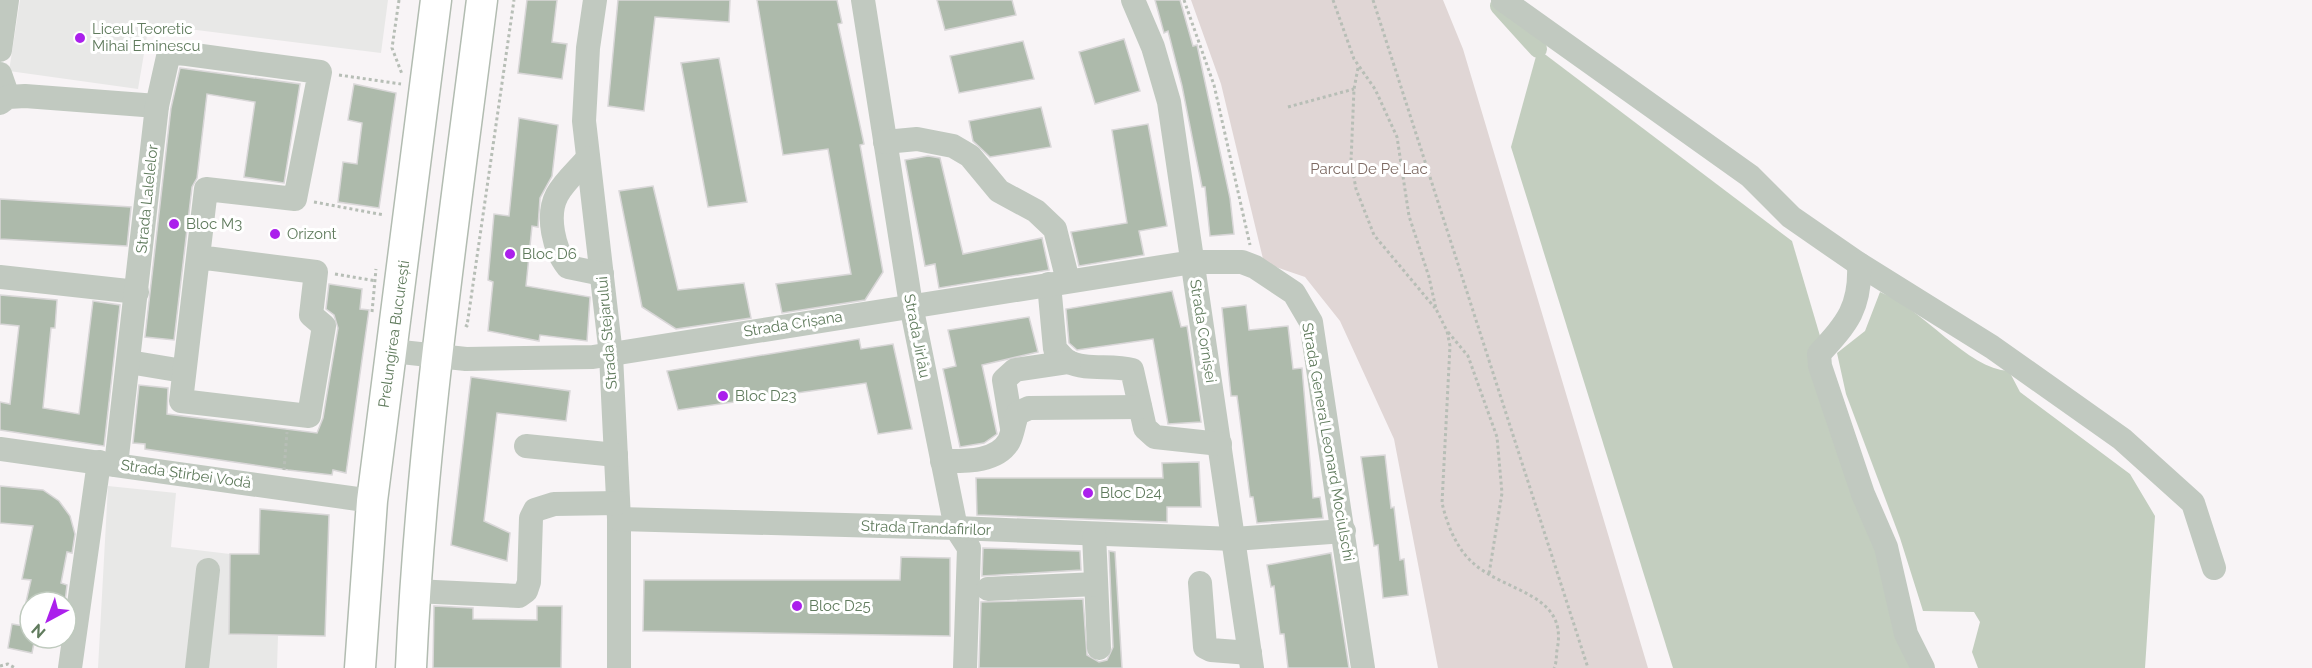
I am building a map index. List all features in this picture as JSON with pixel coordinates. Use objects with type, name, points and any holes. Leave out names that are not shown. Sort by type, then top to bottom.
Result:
[{"type":"main road","name":"Prelungirea București","points":[[360,668],[372,501],[436,0]]},
{"type":"main road","points":[[411,668],[414,591],[437,358],[482,0]]},
{"type":"street","points":[[0,50],[6,0]]},
{"type":"street","name":"Strada Stejarului","points":[[595,0],[584,94],[588,158],[611,355],[618,511],[619,668]]},
{"type":"street","name":"Strada Jirlău","points":[[863,0],[910,305],[956,528],[969,548],[965,668]]},
{"type":"street","name":"Strada Cornișei","points":[[1133,0],[1153,47],[1169,102],[1251,660]]},
{"type":"street","points":[[1503,0],[1750,176],[1791,217],[1859,264],[1992,347],[2122,439],[2193,503],[2214,568]]},
{"type":"street","name":"Strada Lalelelor","points":[[70,668],[107,463],[129,362],[157,106],[168,57],[176,53],[320,72]]},
{"type":"street","points":[[198,256],[316,272],[310,315],[324,326],[309,416],[181,401],[183,371],[206,189],[295,199],[320,72]]},
{"type":"street","points":[[0,74],[4,100],[25,96],[157,106]]},
{"type":"street","points":[[885,142],[917,139],[953,146],[970,156],[999,191],[1036,211],[1055,229],[1058,283],[1055,349],[1069,362]]},
{"type":"street","points":[[588,158],[556,196],[552,233],[558,255],[567,267],[602,273]]},
{"type":"street","name":"Strada Crișana","points":[[392,351],[437,358],[477,359],[611,355],[910,305],[1193,262]]},
{"type":"street","name":"Strada General Leonard Mociulschi","points":[[1193,262],[1242,262],[1255,267],[1294,293],[1311,322],[1363,668]]},
{"type":"street","points":[[1859,264],[1860,288],[1854,309],[1844,326],[1819,354],[1820,366],[1863,494],[1886,547],[1906,634],[1923,668]]},
{"type":"street","points":[[0,277],[137,292]]},
{"type":"street","points":[[129,362],[183,371]]},
{"type":"street","points":[[1012,428],[1004,380],[1015,370],[1069,362],[1100,366],[1116,365],[1132,370],[1145,428],[1155,437],[1220,444]]},
{"type":"street","points":[[942,461],[967,461],[995,455],[1009,441],[1018,413],[1029,408],[1140,407]]},
{"type":"street","points":[[526,446],[616,455]]},
{"type":"street","name":"Strada Știrbei Vodă","points":[[0,449],[372,501]]},
{"type":"street","name":"Strada Trandafirilor","points":[[414,591],[519,596],[526,591],[529,582],[531,518],[535,510],[554,504],[618,511],[1234,539],[1344,531]]},
{"type":"street","points":[[1094,534],[1099,648]]},
{"type":"street","points":[[197,668],[208,570]]},
{"type":"street","points":[[1200,583],[1205,647],[1251,660]]},
{"type":"street","points":[[988,589],[1096,584]]},
{"type":"path","points":[[1184,0],[1214,85],[1255,267]]},
{"type":"path","points":[[1333,0],[1358,67],[1375,89],[1397,137],[1409,216],[1429,277],[1436,309],[1447,331],[1468,356],[1497,437],[1502,493],[1489,574]]},
{"type":"path","points":[[1373,0],[1588,668]]},
{"type":"path","points":[[1358,67],[1354,89],[1351,161],[1356,189],[1365,217],[1386,253],[1436,309]]},
{"type":"path","points":[[320,72],[426,88]]},
{"type":"path","points":[[1288,107],[1354,89]]},
{"type":"path","points":[[295,199],[409,219]]},
{"type":"path","points":[[316,272],[401,284]]},
{"type":"path","points":[[1447,331],[1450,346],[1442,502],[1451,533],[1465,555],[1489,574],[1549,607],[1560,634],[1554,668]]},
{"type":"path","points":[[282,487],[289,414]]},
{"type":"path","points":[[0,666],[8,664],[15,668]]},
{"type":"shaded area","name":"Liceul Teoretic Mihai Eminescu","points":[[20,0],[388,0],[381,53],[149,24],[138,89],[9,71]]},
{"type":"shaded area","points":[[1538,49],[1792,241],[1918,668],[1673,668],[1511,147]]},
{"type":"shaded area","points":[[1880,292],[1913,311],[1977,360],[1993,368],[2009,371],[2020,392],[2130,474],[2155,516],[2145,668],[1978,668],[1972,652],[1980,622],[1974,612],[1923,611],[1900,538],[1846,394],[1837,353],[1865,331]]},
{"type":"shaded area","points":[[108,486],[176,493],[171,547],[230,554],[229,634],[278,636],[277,668],[98,668]]},
{"type":"green space","name":"Parcul De Pe Lac","points":[[1191,0],[1443,0],[1463,49],[1648,668],[1438,668],[1394,439],[1340,321],[1305,277],[1264,263],[1221,84]]},
{"type":"building","points":[[527,0],[557,0],[552,42],[567,44],[562,79],[518,73]]},
{"type":"building","points":[[618,0],[730,0],[729,22],[655,17],[644,111],[608,106]]},
{"type":"building","points":[[757,0],[837,0],[842,23],[838,24],[864,144],[860,145],[883,272],[865,300],[782,313],[776,284],[851,274],[828,149],[783,155]]},
{"type":"building","points":[[937,0],[1012,0],[1016,15],[945,30]]},
{"type":"building","points":[[1155,0],[1180,0],[1193,46],[1197,45],[1230,198],[1234,234],[1210,236],[1205,187],[1202,187],[1182,86],[1168,31],[1164,33]]},
{"type":"building","points":[[1124,39],[1140,91],[1095,104],[1079,52]]},
{"type":"building","points":[[1023,41],[1034,79],[959,93],[950,56]]},
{"type":"building","points":[[719,58],[747,202],[708,207],[681,63]]},
{"type":"building","points":[[180,68],[300,84],[284,183],[244,177],[255,102],[207,94],[197,178],[192,187],[174,340],[145,337],[171,108]]},
{"type":"building","points":[[354,84],[396,93],[379,208],[338,202],[343,162],[357,164],[362,123],[348,120]]},
{"type":"building","points":[[1041,107],[1051,147],[990,157],[973,141],[969,121]]},
{"type":"building","name":"Bloc D6","points":[[519,118],[558,125],[552,176],[540,198],[538,227],[532,226],[526,286],[590,297],[587,341],[540,335],[539,341],[488,331],[493,282],[488,280],[494,214],[509,216]]},
{"type":"building","points":[[1148,124],[1167,226],[1139,231],[1144,255],[1079,266],[1071,232],[1127,223],[1112,130]]},
{"type":"building","points":[[928,156],[940,158],[963,254],[1042,238],[1049,270],[939,288],[935,264],[925,266],[905,160]]},
{"type":"building","points":[[653,186],[678,290],[744,283],[751,318],[676,329],[642,307],[619,191]]},
{"type":"building","points":[[0,199],[131,207],[127,246],[0,239]]},
{"type":"building","points":[[329,284],[362,289],[360,309],[369,310],[346,473],[333,470],[332,475],[288,470],[145,449],[145,444],[133,443],[139,385],[168,388],[167,414],[317,433],[323,418],[338,328],[334,315],[326,309]]},
{"type":"building","points":[[1172,291],[1181,327],[1187,326],[1201,422],[1168,424],[1153,339],[1077,350],[1069,343],[1066,309]]},
{"type":"building","points":[[0,295],[57,300],[55,328],[51,328],[43,408],[79,414],[93,301],[120,305],[104,446],[0,430],[0,402],[10,404],[19,326],[0,324]]},
{"type":"building","points":[[1246,305],[1249,330],[1288,326],[1293,369],[1302,368],[1313,498],[1320,497],[1323,518],[1257,523],[1253,497],[1250,497],[1237,396],[1231,396],[1222,308]]},
{"type":"building","points":[[1029,317],[1038,352],[982,365],[997,434],[984,443],[960,447],[943,369],[956,366],[948,330]]},
{"type":"building","name":"Bloc D23","points":[[859,339],[861,349],[893,344],[912,429],[878,434],[866,383],[678,410],[667,371]]},
{"type":"building","points":[[471,377],[570,391],[566,421],[497,413],[484,521],[510,533],[507,561],[451,545]]},
{"type":"building","points":[[1385,455],[1391,508],[1394,507],[1400,560],[1404,559],[1408,595],[1383,598],[1378,545],[1374,546],[1361,457]]},
{"type":"building","name":"Bloc D24","points":[[1199,462],[1201,507],[1167,507],[1167,522],[977,515],[976,478],[1163,478],[1162,463]]},
{"type":"building","points":[[0,486],[43,490],[59,501],[70,516],[75,534],[72,553],[67,552],[61,583],[67,585],[66,590],[29,590],[31,580],[22,579],[33,526],[0,523]]},
{"type":"building","points":[[260,509],[329,515],[325,636],[229,634],[230,554],[259,554]]},
{"type":"building","points":[[983,548],[1080,551],[1081,570],[982,576]]},
{"type":"building","points":[[1109,551],[1115,552],[1122,668],[979,668],[981,602],[1083,599],[1087,655],[1099,662],[1107,660],[1113,647]]},
{"type":"building","points":[[1331,553],[1349,668],[1288,668],[1284,634],[1280,634],[1274,586],[1271,587],[1267,565]]},
{"type":"building","name":"Bloc D25","points":[[901,557],[950,558],[950,636],[643,631],[644,580],[900,580]]},
{"type":"building","points":[[434,606],[473,608],[473,619],[537,620],[537,606],[562,606],[561,668],[433,668]]},
{"type":"building","points":[[12,624],[18,625],[18,650],[33,650],[32,653],[8,648]]},
{"type":"waterway","points":[[1499,6],[1538,49]]},
{"type":"place","name":"Liceul Teoretic Mihai Eminescu","points":[[80,38]]},
{"type":"place","name":"Bloc M3","points":[[174,224]]},
{"type":"place","name":"Orizont","points":[[275,234]]},
{"type":"place","name":"Bloc D6","points":[[510,254]]},
{"type":"place","name":"Bloc D23","points":[[723,396]]},
{"type":"place","name":"Bloc D24","points":[[1088,493]]},
{"type":"place","name":"Bloc D25","points":[[797,606]]}]
